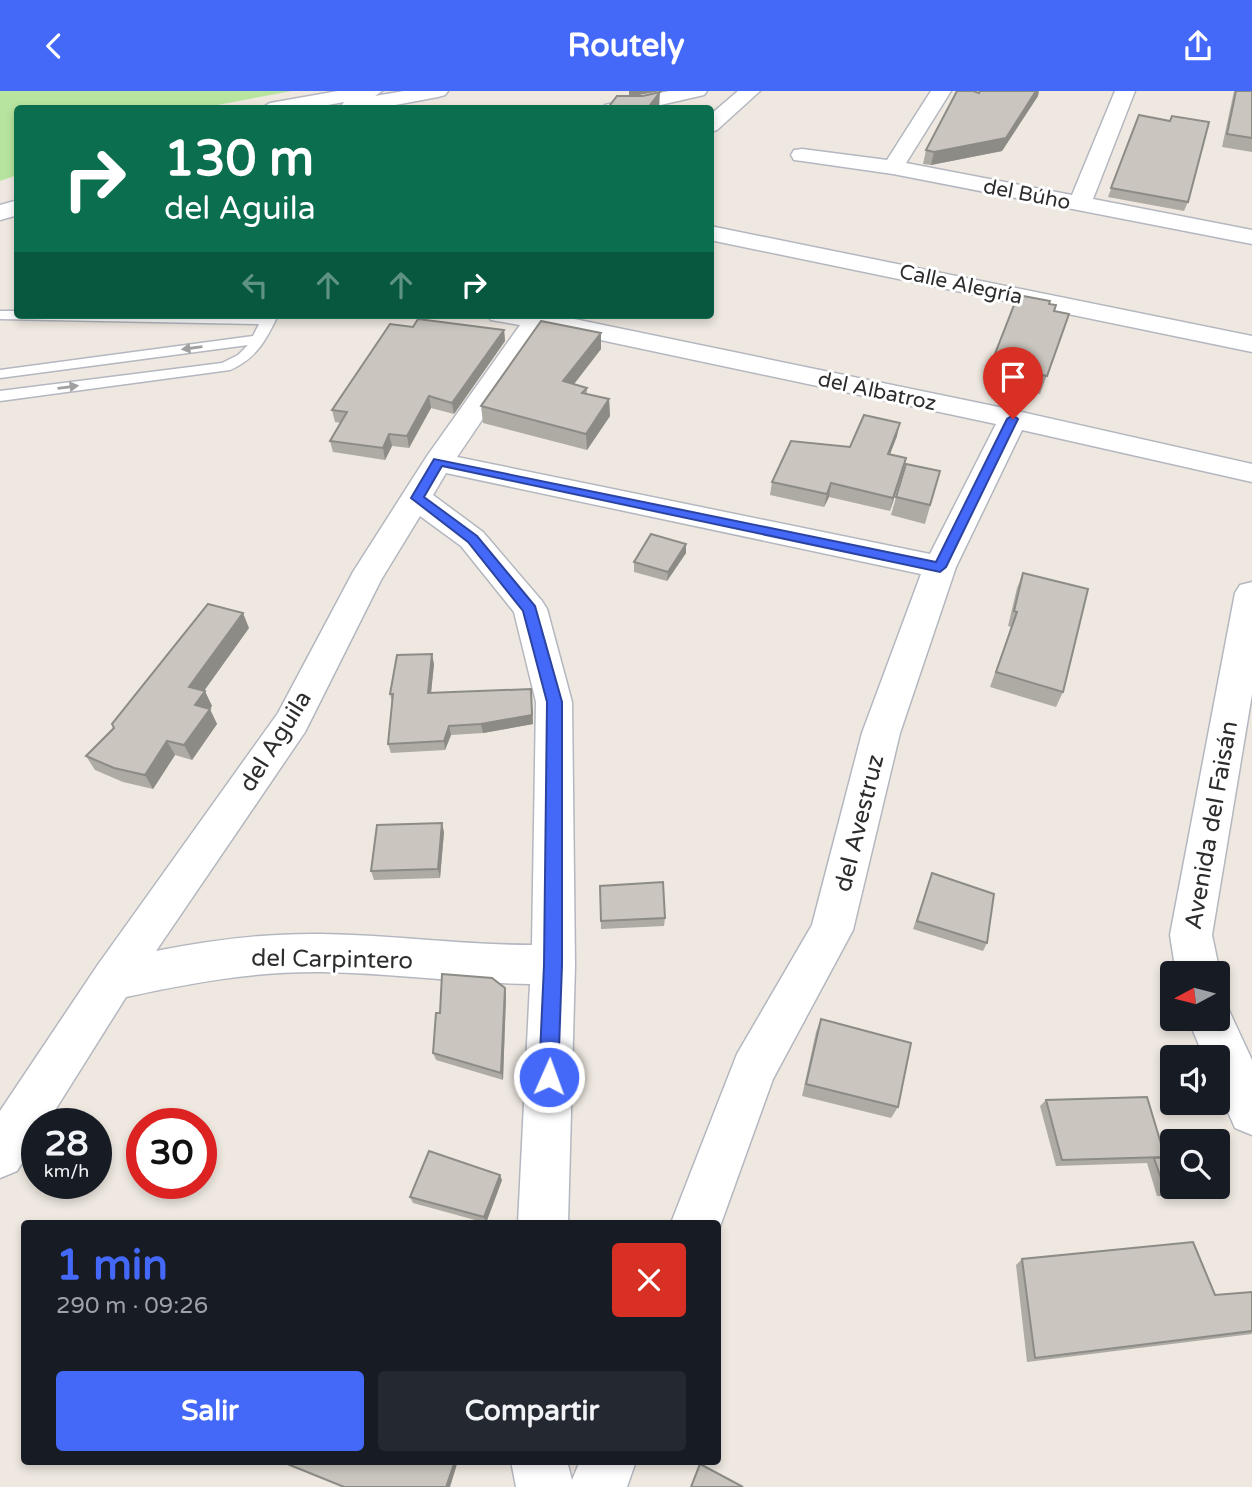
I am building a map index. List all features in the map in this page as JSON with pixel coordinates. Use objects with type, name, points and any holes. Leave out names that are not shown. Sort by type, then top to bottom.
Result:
[{"type":"street","points":[[293,105],[372,91]]},
{"type":"street","points":[[361,105],[438,91]]},
{"type":"street","points":[[631,105],[697,91]]},
{"type":"street","points":[[714,122],[750,91]]},
{"type":"street","points":[[893,167],[941,91]]},
{"type":"street","points":[[1080,204],[1125,91]]},
{"type":"street","name":"del Búho","points":[[802,156],[893,167],[1252,237]]},
{"type":"street","name":"Calle Alegría","points":[[714,234],[1252,344]]},
{"type":"street","name":"del Albatroz","points":[[537,319],[1013,419],[1252,473]]},
{"type":"street","name":"del Aguila","points":[[0,1154],[113,980],[292,722],[365,580],[438,462],[537,319]]},
{"type":"street","name":"del Avestruz","points":[[697,1220],[753,1070],[832,930],[881,733],[940,567],[1013,419]]},
{"type":"street","points":[[438,462],[940,567]]},
{"type":"street","points":[[417,498],[472,539],[530,609],[554,702],[553,965],[543,1220]]},
{"type":"street","name":"Avenida del Faisán","points":[[1196,961],[1191,935],[1252,593]]},
{"type":"street","name":"del Carpintero","points":[[113,980],[178,966],[247,956],[322,953],[472,964],[553,965]]},
{"type":"street","points":[[1215,1031],[1252,1112]]},
{"type":"street","points":[[540,1465],[545,1487]]},
{"type":"street","points":[[598,1487],[606,1465]]},
{"type":"lane","points":[[0,396],[225,367],[245,360],[260,339],[269,319]]},
{"type":"lane","points":[[0,374],[260,339]]},
{"type":"green space","points":[[0,91],[292,91],[217,105],[14,105],[14,176],[0,181]]},
{"type":"building","points":[[957,91],[1036,91],[1006,138],[934,152],[926,150]]},
{"type":"building","points":[[1236,91],[1252,91],[1252,138],[1227,134]]},
{"type":"building","points":[[660,92],[650,105],[610,105],[617,96],[643,96]]},
{"type":"building","points":[[1139,115],[1170,121],[1172,116],[1209,122],[1188,202],[1111,188]]},
{"type":"building","points":[[1018,295],[1050,301],[1049,304],[1056,305],[1054,311],[1069,314],[1047,376],[991,364]]},
{"type":"building","points":[[418,319],[504,330],[452,403],[429,396],[407,436],[389,434],[383,448],[330,441],[347,412],[332,410],[390,324],[413,327]]},
{"type":"building","points":[[541,321],[601,333],[563,381],[587,388],[582,393],[609,399],[586,434],[481,406]]},
{"type":"building","points":[[864,415],[900,423],[888,454],[906,458],[893,498],[831,483],[827,494],[772,482],[791,441],[850,447]]},
{"type":"building","points":[[906,464],[940,471],[930,505],[896,497]]},
{"type":"building","points":[[651,534],[686,544],[668,572],[634,562]]},
{"type":"building","points":[[1023,573],[1088,589],[1063,692],[996,672],[1017,612],[1014,611]]},
{"type":"building","points":[[208,604],[243,613],[189,687],[205,691],[195,705],[210,709],[184,745],[167,741],[145,775],[114,768],[86,756],[114,728],[112,724]]},
{"type":"building","points":[[432,654],[428,693],[531,689],[532,715],[481,724],[449,726],[444,741],[388,744],[393,694],[390,694],[397,655]]},
{"type":"building","points":[[442,823],[438,869],[371,871],[377,825]]},
{"type":"building","points":[[932,873],[994,894],[987,943],[917,921]]},
{"type":"building","points":[[663,882],[665,918],[601,921],[600,886]]},
{"type":"building","points":[[442,974],[492,978],[505,988],[501,1073],[433,1053],[436,1013],[440,1013]]},
{"type":"building","points":[[821,1019],[911,1043],[898,1107],[806,1084]]},
{"type":"building","points":[[1147,1097],[1160,1140],[1160,1157],[1062,1160],[1046,1100]]},
{"type":"building","points":[[429,1151],[500,1175],[484,1217],[410,1197]]},
{"type":"building","points":[[1154,1158],[1160,1158],[1160,1175]]},
{"type":"building","points":[[1193,1242],[1215,1295],[1252,1292],[1252,1331],[1035,1358],[1022,1259]]},
{"type":"building","points":[[290,1465],[454,1465],[446,1487],[344,1487]]},
{"type":"building","points":[[702,1465],[743,1487],[691,1487]]},
{"type":"route","points":[[549,1077],[553,965],[554,702],[530,609],[472,539],[417,498],[438,462],[940,567],[1013,419]]}]
